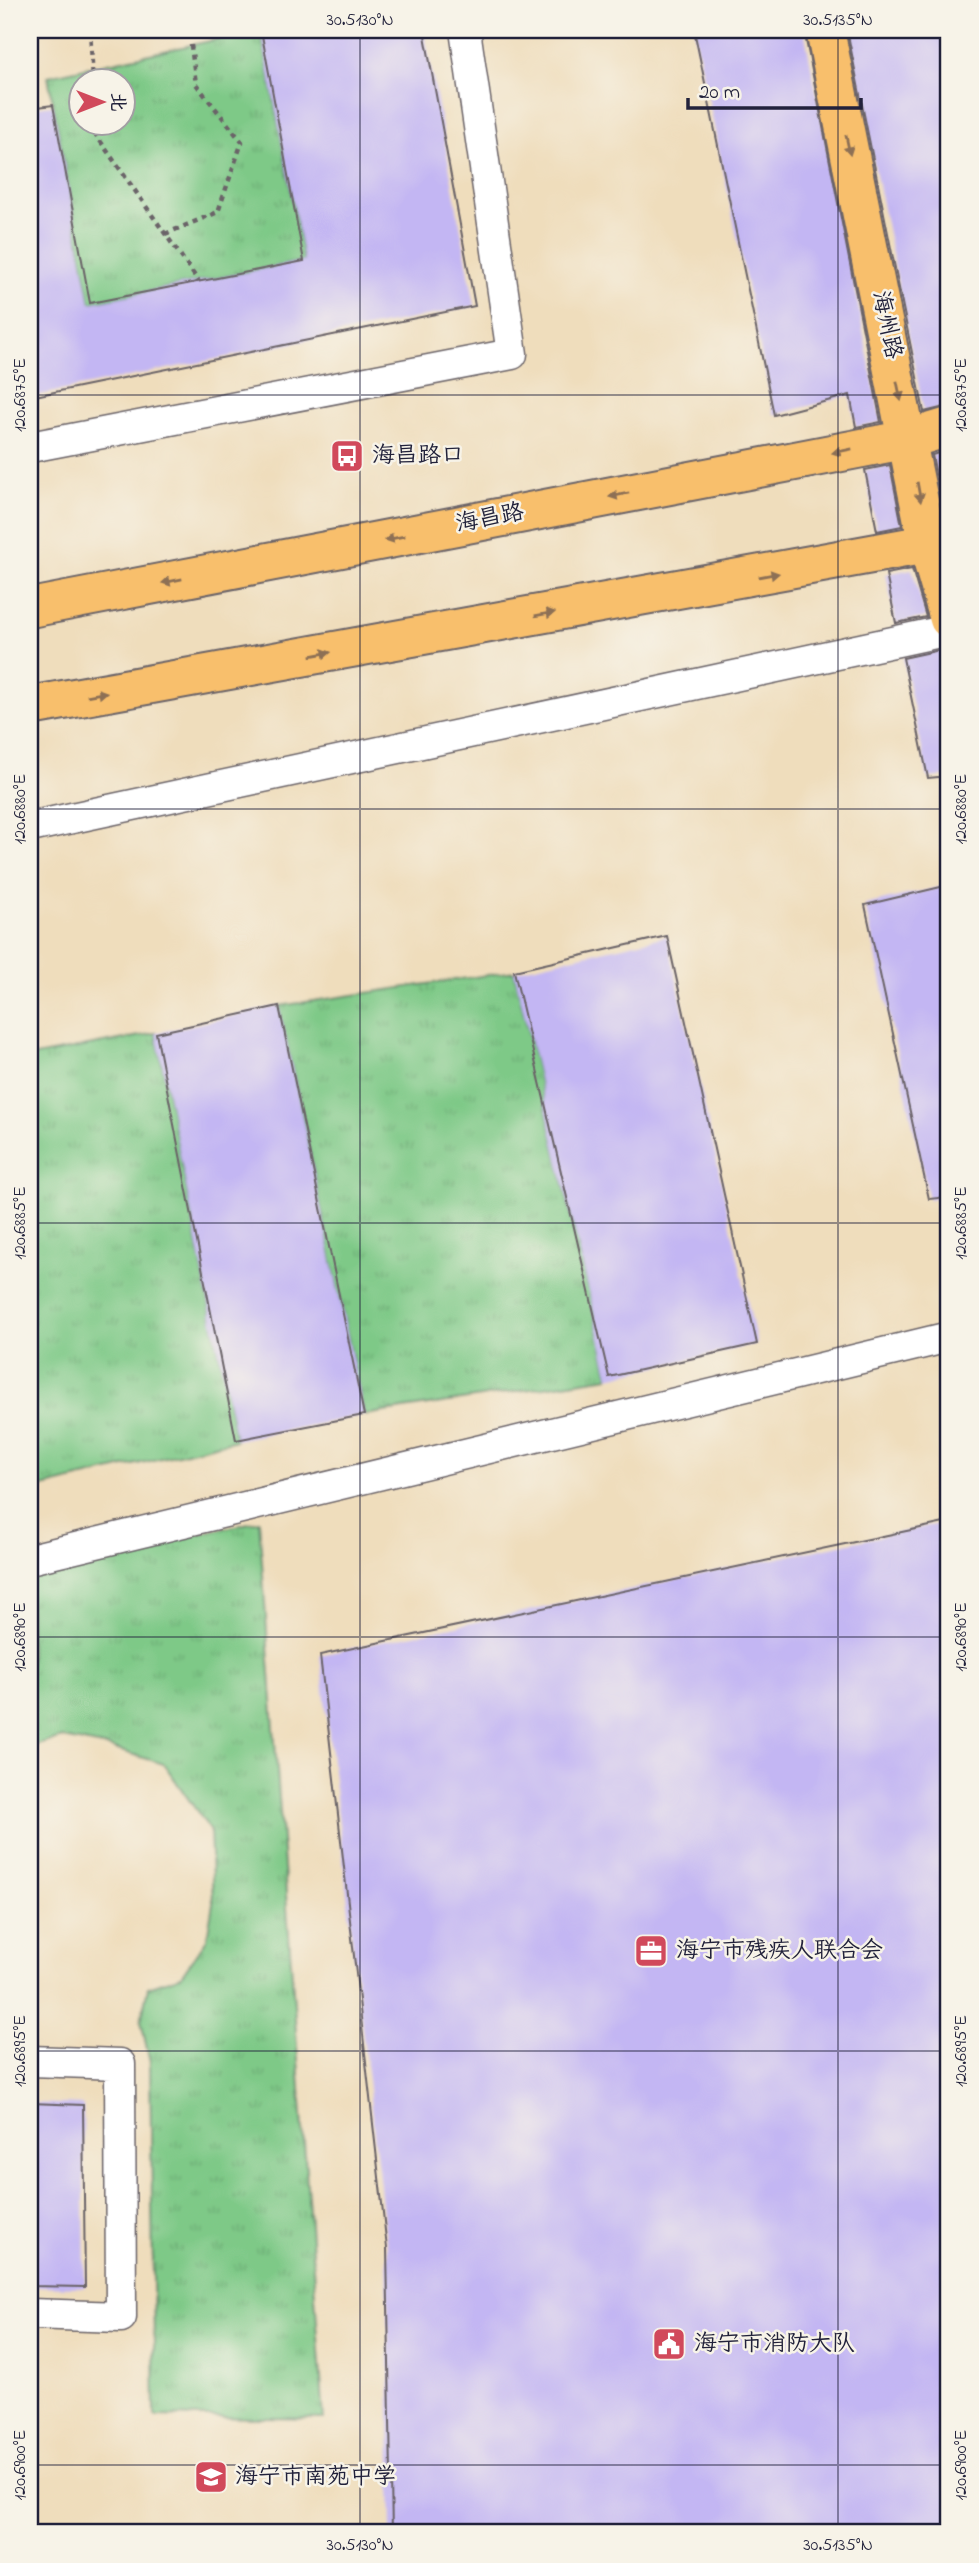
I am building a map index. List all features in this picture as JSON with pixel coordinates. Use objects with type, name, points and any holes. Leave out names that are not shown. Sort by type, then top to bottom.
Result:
[{"type":"main road","name":"海州路","points":[[825,30],[909,439],[939,543],[949,619]]},
{"type":"main road","name":"海昌路","points":[[30,608],[909,439],[949,427]]},
{"type":"main road","points":[[30,706],[939,543]]},
{"type":"lane","points":[[30,447],[512,354],[464,30]]},
{"type":"lane","points":[[30,827],[949,630]]},
{"type":"lane","points":[[30,1559],[949,1337]]},
{"type":"lane","points":[[30,2061],[120,2064],[121,2317],[30,2314]]},
{"type":"path","points":[[90,30],[92,66]]},
{"type":"path","points":[[165,234],[218,212],[242,142],[196,84],[191,45]]},
{"type":"path","points":[[97,136],[199,282]]},
{"type":"green space","points":[[261,30],[304,261],[90,303],[48,76],[66,72],[66,136],[136,136],[136,66],[94,66]]},
{"type":"green space","points":[[514,971],[609,1377],[364,1415],[279,1006]]},
{"type":"green space","points":[[156,1033],[236,1440],[30,1490],[30,1057]]},
{"type":"green space","points":[[259,1521],[324,2419],[155,2416],[150,2063],[141,2021],[148,1987],[181,1976],[207,1939],[213,1903],[210,1830],[164,1764],[108,1747],[63,1738],[30,1747],[30,1569]]},
{"type":"building","points":[[261,30],[424,30],[475,306],[30,397],[30,108],[53,105],[90,303],[304,261]]},
{"type":"building","points":[[694,30],[804,30],[881,422],[856,427],[850,395],[774,415]]},
{"type":"building","points":[[847,30],[949,30],[949,406],[924,412]]},
{"type":"building","points":[[949,450],[949,519],[945,519],[932,455]]},
{"type":"building","points":[[890,465],[902,526],[877,531],[865,470]]},
{"type":"building","points":[[912,569],[926,617],[896,623],[886,574]]},
{"type":"building","points":[[949,648],[949,776],[928,778],[903,658]]},
{"type":"building","points":[[949,885],[949,1197],[929,1199],[865,905]]},
{"type":"building","points":[[667,936],[757,1344],[609,1377],[514,971]]},
{"type":"building","points":[[279,1006],[364,1415],[236,1440],[156,1033]]},
{"type":"building","name":"海宁市残疾人联合会","points":[[949,1522],[949,2533],[392,2533],[387,2248],[320,1655]]},
{"type":"building","points":[[30,2103],[83,2105],[85,2287],[30,2286]]},
{"type":"place","name":"海昌路口","points":[[347,456]]},
{"type":"place","name":"海宁市残疾人联合会","points":[[651,1951]]},
{"type":"place","name":"海宁市消防大队","points":[[669,2344]]},
{"type":"place","name":"海宁市南苑中学","points":[[211,2477]]}]
